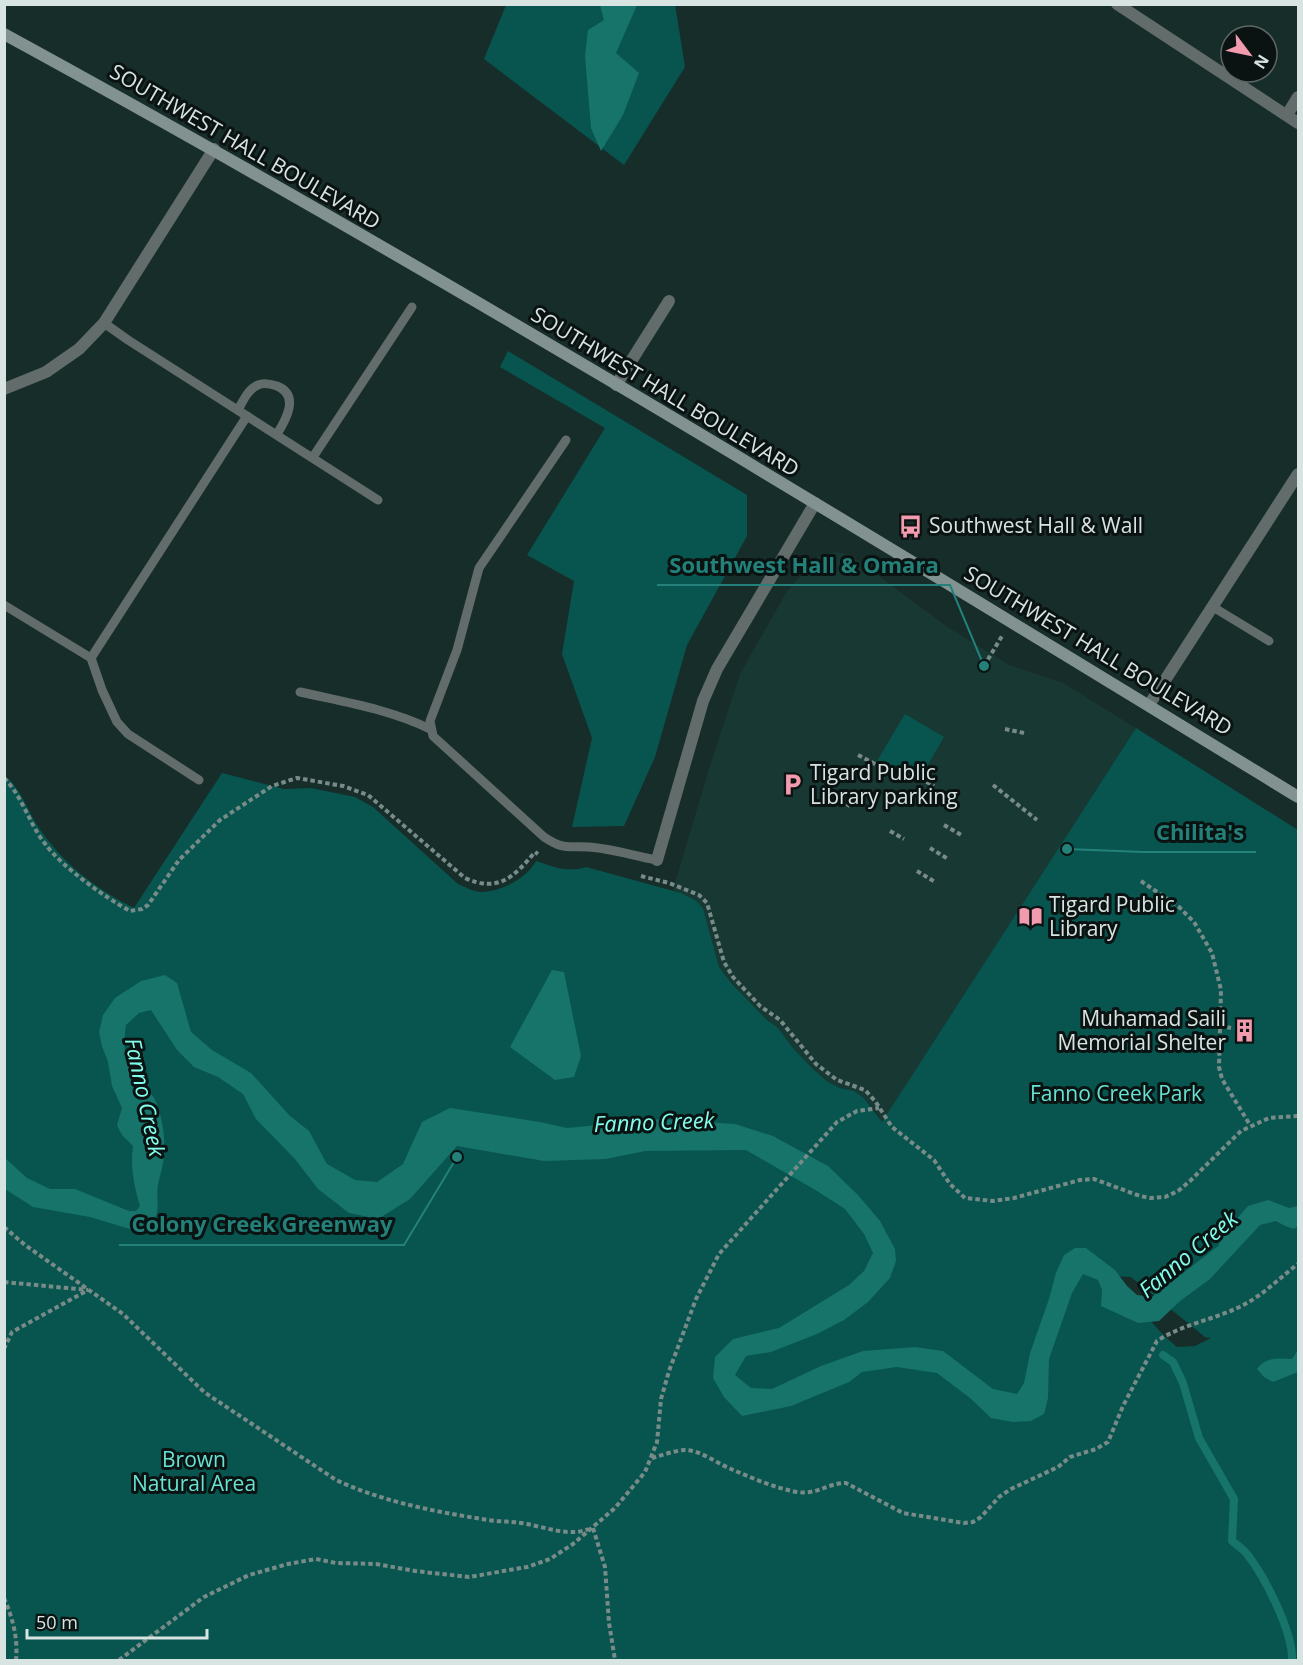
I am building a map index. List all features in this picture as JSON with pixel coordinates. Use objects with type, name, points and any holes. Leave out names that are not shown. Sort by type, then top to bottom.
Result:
[{"type":"main road","name":"SOUTHWEST HALL BOULEVARD","points":[[4,34],[214,149],[616,385],[1299,796]]},
{"type":"street","points":[[1117,4],[1299,123]]},
{"type":"street","points":[[1287,115],[1299,97]]},
{"type":"street","points":[[4,389],[46,372],[79,349],[104,323],[214,149]]},
{"type":"street","points":[[616,385],[669,301]]},
{"type":"street","points":[[1149,705],[1297,479]]},
{"type":"street","points":[[657,860],[703,701],[717,669],[815,503]]},
{"type":"lane","points":[[313,458],[412,307]]},
{"type":"lane","points":[[104,323],[378,500]]},
{"type":"lane","points":[[238,411],[246,396],[259,384],[281,388],[288,397],[290,407],[287,418],[277,434]]},
{"type":"lane","points":[[91,658],[247,416]]},
{"type":"lane","points":[[566,440],[480,568],[457,650],[430,721],[430,729],[434,736],[463,763],[544,837],[556,845],[569,848],[588,847],[657,860]]},
{"type":"lane","points":[[4,605],[91,658],[102,690],[117,722],[128,734],[199,780]]},
{"type":"lane","points":[[1213,607],[1269,641]]},
{"type":"lane","points":[[300,692],[390,712],[430,729]]},
{"type":"path","points":[[984,666],[1011,621]]},
{"type":"path","points":[[1005,729],[1024,733]]},
{"type":"path","points":[[858,755],[892,773],[913,774],[934,786]]},
{"type":"path","points":[[4,778],[21,800],[45,845],[62,864],[130,911],[142,909],[148,905],[179,860],[220,820],[272,786],[297,778],[342,786],[368,795],[465,878],[479,884],[495,884],[519,870],[535,852],[544,856]]},
{"type":"path","points":[[993,785],[1037,820]]},
{"type":"path","points":[[834,796],[850,806]]},
{"type":"path","points":[[944,825],[963,836]]},
{"type":"path","points":[[890,831],[904,839]]},
{"type":"path","points":[[930,848],[948,859]]},
{"type":"path","points":[[917,872],[935,882]]},
{"type":"path","points":[[632,873],[699,894],[707,903],[724,962],[733,977],[760,1006],[780,1020],[816,1064],[837,1080],[865,1090],[892,1126],[934,1160],[956,1191],[965,1198],[993,1201],[1014,1198],[1080,1180],[1094,1179],[1140,1196],[1166,1197],[1190,1181],[1232,1139],[1250,1125],[1269,1118],[1299,1116]]},
{"type":"path","points":[[1141,881],[1179,907],[1194,922],[1212,953],[1221,990],[1218,1059],[1222,1079],[1250,1125]]},
{"type":"path","points":[[1220,1026],[1231,1028]]},
{"type":"path","points":[[119,1660],[204,1597],[249,1575],[268,1569],[316,1560],[376,1564],[460,1576],[492,1575],[521,1569],[550,1559],[593,1528],[625,1498],[645,1472],[652,1458],[657,1442],[661,1399],[667,1378],[696,1299],[719,1254],[832,1126],[857,1111],[879,1108]]},
{"type":"path","points":[[4,1227],[25,1245],[123,1314],[204,1392],[321,1470],[353,1488],[406,1504],[490,1520],[525,1524],[553,1531],[583,1532],[593,1528]]},
{"type":"path","points":[[652,1458],[684,1450],[786,1490],[815,1492],[836,1483],[846,1483],[903,1513],[964,1523],[973,1522],[981,1517],[999,1497],[1058,1467],[1070,1457],[1096,1449],[1108,1442],[1123,1406],[1157,1341],[1166,1335],[1226,1313],[1248,1302],[1299,1264]]},
{"type":"path","points":[[4,1282],[88,1290]]},
{"type":"path","points":[[4,1349],[12,1332],[88,1290]]},
{"type":"path","points":[[593,1528],[605,1567],[609,1623],[615,1660]]},
{"type":"path","points":[[4,1598],[14,1622],[18,1642],[16,1660]]},
{"type":"shaded area","points":[[836,552],[850,555],[949,628],[1009,665],[1063,683],[1136,728],[882,1123],[864,1098],[854,1091],[828,1082],[813,1069],[778,1028],[742,995],[719,967],[703,908],[695,900],[673,890],[740,674],[787,591],[819,556]]},
{"type":"green space","points":[[675,4],[685,67],[624,165],[484,59],[506,5]]},
{"type":"green space","points":[[508,351],[747,495],[747,536],[687,645],[655,757],[624,826],[572,827],[592,738],[562,654],[574,581],[527,555],[605,428],[500,367]]},
{"type":"green space","points":[[905,714],[944,737],[922,775],[912,770],[895,771],[877,761]]},
{"type":"green space","points":[[1136,728],[1298,830],[1298,1660],[5,1660],[4,775],[19,792],[47,839],[68,863],[105,892],[134,908],[222,773],[284,789],[311,788],[355,797],[373,807],[458,884],[475,891],[497,890],[505,887],[526,873],[536,861],[567,869],[586,867],[681,893],[695,900],[703,908],[719,967],[733,985],[767,1020],[778,1028],[813,1069],[828,1082],[854,1091],[864,1098],[882,1122]],"holes":[[[1111,1276],[1131,1277],[1205,1337],[1211,1338],[1195,1346],[1177,1347]]]},
{"type":"water","points":[[600,5],[637,5],[616,53],[639,73],[623,115],[601,151],[591,128],[585,56],[588,30],[604,20]]},
{"type":"water","points":[[552,970],[564,972],[581,1056],[574,1077],[555,1080],[510,1047]]},
{"type":"water","name":"Fanno Creek","points":[[165,975],[177,983],[191,1032],[212,1050],[251,1073],[289,1115],[309,1131],[327,1164],[355,1180],[377,1182],[403,1164],[422,1122],[450,1108],[567,1128],[662,1119],[735,1124],[773,1136],[828,1166],[858,1195],[880,1221],[895,1249],[896,1261],[890,1278],[868,1302],[844,1320],[817,1334],[771,1352],[746,1356],[735,1375],[751,1388],[772,1389],[821,1366],[863,1351],[915,1347],[943,1351],[993,1389],[1017,1394],[1024,1383],[1030,1353],[1056,1273],[1064,1255],[1075,1248],[1086,1248],[1115,1270],[1137,1295],[1152,1297],[1218,1246],[1226,1231],[1248,1206],[1268,1200],[1289,1208],[1298,1206],[1298,1226],[1294,1229],[1276,1221],[1260,1225],[1210,1279],[1180,1301],[1159,1321],[1138,1323],[1101,1306],[1102,1290],[1098,1280],[1083,1274],[1072,1293],[1049,1359],[1048,1398],[1044,1414],[1031,1421],[1013,1422],[991,1418],[970,1398],[937,1373],[897,1367],[862,1372],[849,1382],[791,1406],[742,1416],[724,1397],[713,1378],[715,1357],[733,1339],[779,1328],[849,1285],[864,1271],[873,1253],[864,1234],[845,1209],[746,1150],[645,1151],[606,1159],[544,1161],[457,1146],[410,1199],[378,1219],[349,1213],[318,1189],[295,1159],[256,1119],[243,1094],[218,1077],[194,1067],[177,1050],[151,1010],[139,1013],[126,1025],[125,1055],[139,1081],[154,1098],[163,1127],[164,1157],[158,1184],[157,1211],[153,1221],[140,1232],[90,1217],[33,1207],[5,1189],[5,1158],[27,1178],[50,1189],[75,1189],[129,1211],[136,1211],[140,1206],[133,1176],[133,1146],[122,1135],[117,1125],[122,1108],[112,1086],[99,1032],[103,1015],[115,998],[141,981]]},
{"type":"water","points":[[1298,1350],[1298,1372],[1273,1382],[1257,1369],[1268,1360],[1292,1359]]},
{"type":"waterway","points":[[1163,1355],[1173,1362],[1183,1383],[1199,1438],[1234,1499],[1232,1541],[1247,1554],[1277,1605],[1288,1635],[1292,1660]]},
{"type":"place","name":"Southwest Hall & Wall","points":[[911,526]]},
{"type":"place","name":"Southwest Hall & Omara","points":[[984,666]]},
{"type":"place","name":"Tigard Public Library parking","points":[[792,785]]},
{"type":"place","name":"Chilita's","points":[[1067,849]]},
{"type":"place","name":"Tigard Public Library","points":[[1031,917]]},
{"type":"place","name":"Muhamad Saili Memorial Shelter","points":[[1244,1031]]},
{"type":"place","name":"Colony Creek Greenway","points":[[457,1157]]},
{"type":"park label","name":"Fanno Creek Park","points":[[1116,1094]]},
{"type":"park label","name":"Brown Natural Area","points":[[194,1472]]}]
